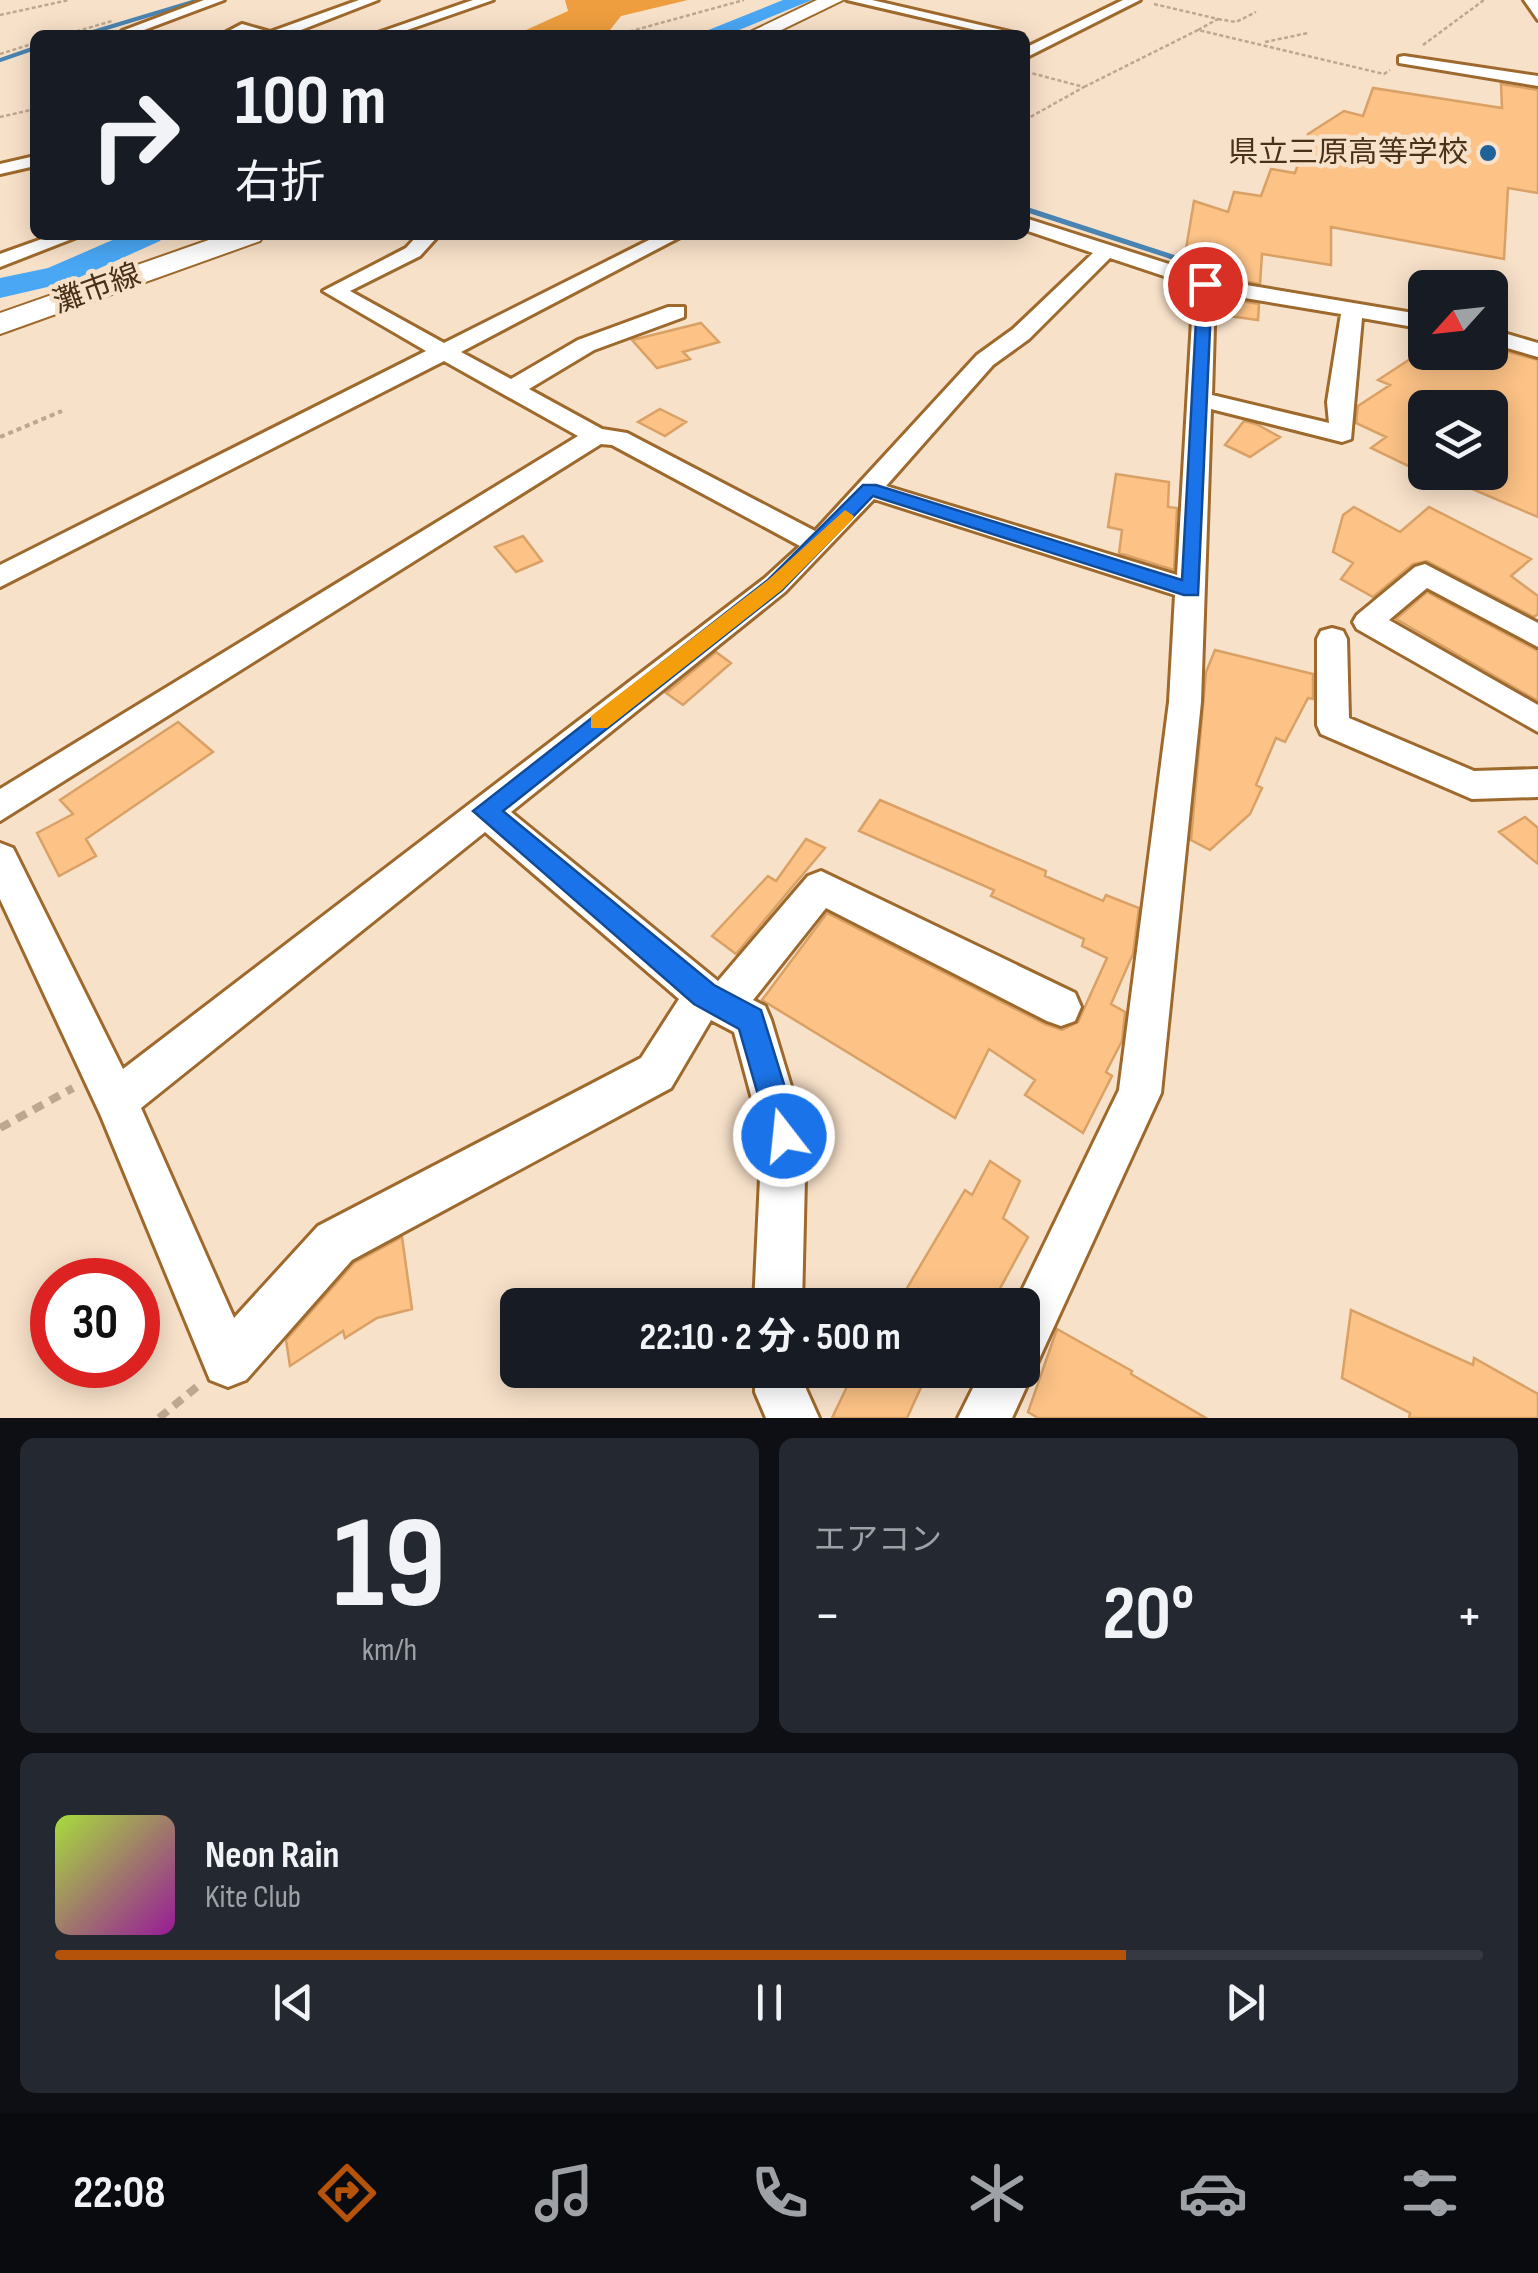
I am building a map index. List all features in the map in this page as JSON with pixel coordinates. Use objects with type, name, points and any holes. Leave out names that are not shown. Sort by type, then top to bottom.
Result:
[{"type":"main road","points":[[765,30],[833,0]]},
{"type":"main road","name":"灘市線","points":[[0,324],[236,240]]},
{"type":"street","points":[[132,30],[217,0]]},
{"type":"street","points":[[289,30],[371,0]]},
{"type":"street","points":[[394,30],[486,0]]},
{"type":"street","points":[[854,0],[993,30]]},
{"type":"street","points":[[1030,51],[1132,0]]},
{"type":"street","points":[[1531,0],[1538,16]]},
{"type":"street","points":[[1030,38],[1047,42]]},
{"type":"street","points":[[1404,60],[1538,82]]},
{"type":"street","points":[[0,170],[30,162]]},
{"type":"street","points":[[1030,226],[1205,284],[1408,318]]},
{"type":"street","points":[[0,261],[58,240]]},
{"type":"street","points":[[424,240],[413,252],[334,291],[596,436],[618,438],[820,544]]},
{"type":"street","points":[[0,577],[664,240]]},
{"type":"street","points":[[108,1084],[485,811],[775,585],[820,544],[985,360],[1021,334],[1106,251]]},
{"type":"street","points":[[1040,1306],[1140,1094],[1185,702],[1205,284]]},
{"type":"street","points":[[1202,400],[1342,434],[1338,402],[1351,343],[1353,307]]},
{"type":"street","points":[[510,390],[586,345],[676,312]]},
{"type":"street","points":[[1508,341],[1538,350]]},
{"type":"street","points":[[0,807],[596,436]]},
{"type":"street","points":[[870,489],[1191,590]]},
{"type":"street","points":[[1538,636],[1424,574],[1368,622],[1538,720]]},
{"type":"street","points":[[1332,639],[1333,726],[1472,785],[1538,783]]},
{"type":"street","points":[[485,811],[714,1000],[751,1020],[784,1136],[779,1288]]},
{"type":"street","points":[[0,859],[108,1084],[228,1362],[335,1244],[656,1073],[714,1000],[822,888],[1061,1007]]},
{"type":"street","points":[[780,1388],[793,1418]]},
{"type":"street","points":[[984,1418],[1000,1388]]},
{"type":"path","points":[[0,16],[69,0]]},
{"type":"path","points":[[636,30],[744,0]]},
{"type":"path","points":[[1404,60],[1484,0]]},
{"type":"path","points":[[1152,4],[1236,22],[1256,12]]},
{"type":"path","points":[[1030,117],[1218,18]]},
{"type":"path","points":[[1198,30],[1384,74]]},
{"type":"path","points":[[1262,43],[1308,33]]},
{"type":"path","points":[[0,54],[30,45]]},
{"type":"path","points":[[1030,72],[1084,87]]},
{"type":"path","points":[[0,116],[30,111]]},
{"type":"path","points":[[0,437],[62,412]]},
{"type":"path","points":[[0,1128],[66,1094],[108,1084]]},
{"type":"path","points":[[159,1418],[228,1362]]},
{"type":"shaded area","points":[[565,0],[688,0],[621,16],[610,30],[526,30],[568,11]]},
{"type":"building","points":[[1501,84],[1538,90],[1538,193],[1508,188],[1504,259],[1331,227],[1331,265],[1262,254],[1260,284],[1225,278],[1221,272],[1225,255],[1186,249],[1194,201],[1228,212],[1234,192],[1261,196],[1271,169],[1295,173],[1308,134],[1344,111],[1363,116],[1373,88],[1502,108]]},
{"type":"building","points":[[1223,298],[1259,304],[1258,320],[1221,315]]},
{"type":"building","points":[[701,323],[719,342],[683,352],[690,359],[657,368],[632,340]]},
{"type":"building","points":[[1508,352],[1538,360],[1538,517],[1474,490],[1508,490],[1508,390],[1408,390],[1408,466],[1371,448],[1386,437],[1356,423],[1358,406],[1390,385],[1378,380],[1408,360],[1408,370],[1508,370]]},
{"type":"building","points":[[660,409],[686,422],[665,436],[638,422]]},
{"type":"building","points":[[1244,421],[1280,437],[1250,457],[1225,445]]},
{"type":"building","points":[[1116,474],[1169,482],[1168,507],[1177,508],[1174,570],[1119,553],[1122,530],[1108,527]]},
{"type":"building","points":[[1354,507],[1400,532],[1429,507],[1531,559],[1511,576],[1538,596],[1538,614],[1534,617],[1427,561],[1413,564],[1373,597],[1341,579],[1353,563],[1333,552],[1343,515]]},
{"type":"building","points":[[523,536],[542,561],[516,572],[495,547]]},
{"type":"building","points":[[1427,592],[1538,651],[1538,701],[1396,619]]},
{"type":"building","points":[[1215,650],[1313,674],[1313,699],[1308,698],[1285,742],[1276,738],[1256,785],[1262,788],[1250,814],[1210,850],[1191,840],[1206,672]]},
{"type":"building","points":[[716,652],[731,663],[683,705],[666,693]]},
{"type":"building","points":[[178,722],[213,752],[86,839],[96,856],[59,876],[37,833],[73,814],[60,800]]},
{"type":"building","points":[[880,800],[1046,871],[1045,876],[1103,901],[1106,895],[1139,908],[1133,954],[1111,1004],[1125,1012],[1122,1041],[1106,1072],[1112,1076],[1083,1133],[1025,1095],[1035,1080],[989,1049],[955,1118],[762,1000],[827,913],[1045,1024],[1062,1030],[1078,1022],[1107,958],[1082,946],[1084,939],[991,896],[994,890],[859,831]]},
{"type":"building","points":[[1525,817],[1538,828],[1538,864],[1499,832]]},
{"type":"building","points":[[806,839],[825,848],[736,954],[712,936],[768,876],[776,881]]},
{"type":"building","points":[[990,1161],[1020,1181],[1003,1218],[1028,1237],[1000,1288],[907,1288],[965,1190],[972,1195]]},
{"type":"building","points":[[402,1237],[412,1309],[377,1318],[345,1338],[343,1331],[290,1366],[286,1340],[354,1263]]},
{"type":"building","points":[[1351,1310],[1473,1365],[1474,1358],[1538,1394],[1538,1418],[1409,1418],[1410,1413],[1342,1378]]},
{"type":"building","points":[[1057,1329],[1206,1418],[1038,1418],[1028,1412],[1036,1388],[1040,1388]]},
{"type":"building","points":[[846,1388],[921,1388],[907,1418],[832,1418]]},
{"type":"waterway","points":[[100,30],[199,0]]},
{"type":"waterway","points":[[721,30],[802,0]]},
{"type":"waterway","points":[[0,60],[30,50]]},
{"type":"waterway","points":[[1030,211],[1191,263]]},
{"type":"waterway","points":[[0,288],[58,275],[138,240]]},
{"type":"slow traffic","points":[[599,722],[775,585],[845,516]]},
{"type":"place","name":"県立三原高等学校","points":[[1488,153]]},
{"type":"route","points":[[784,1136],[751,1020],[704,995],[485,811],[775,585],[820,544],[870,489],[1191,590],[1205,284]]}]
